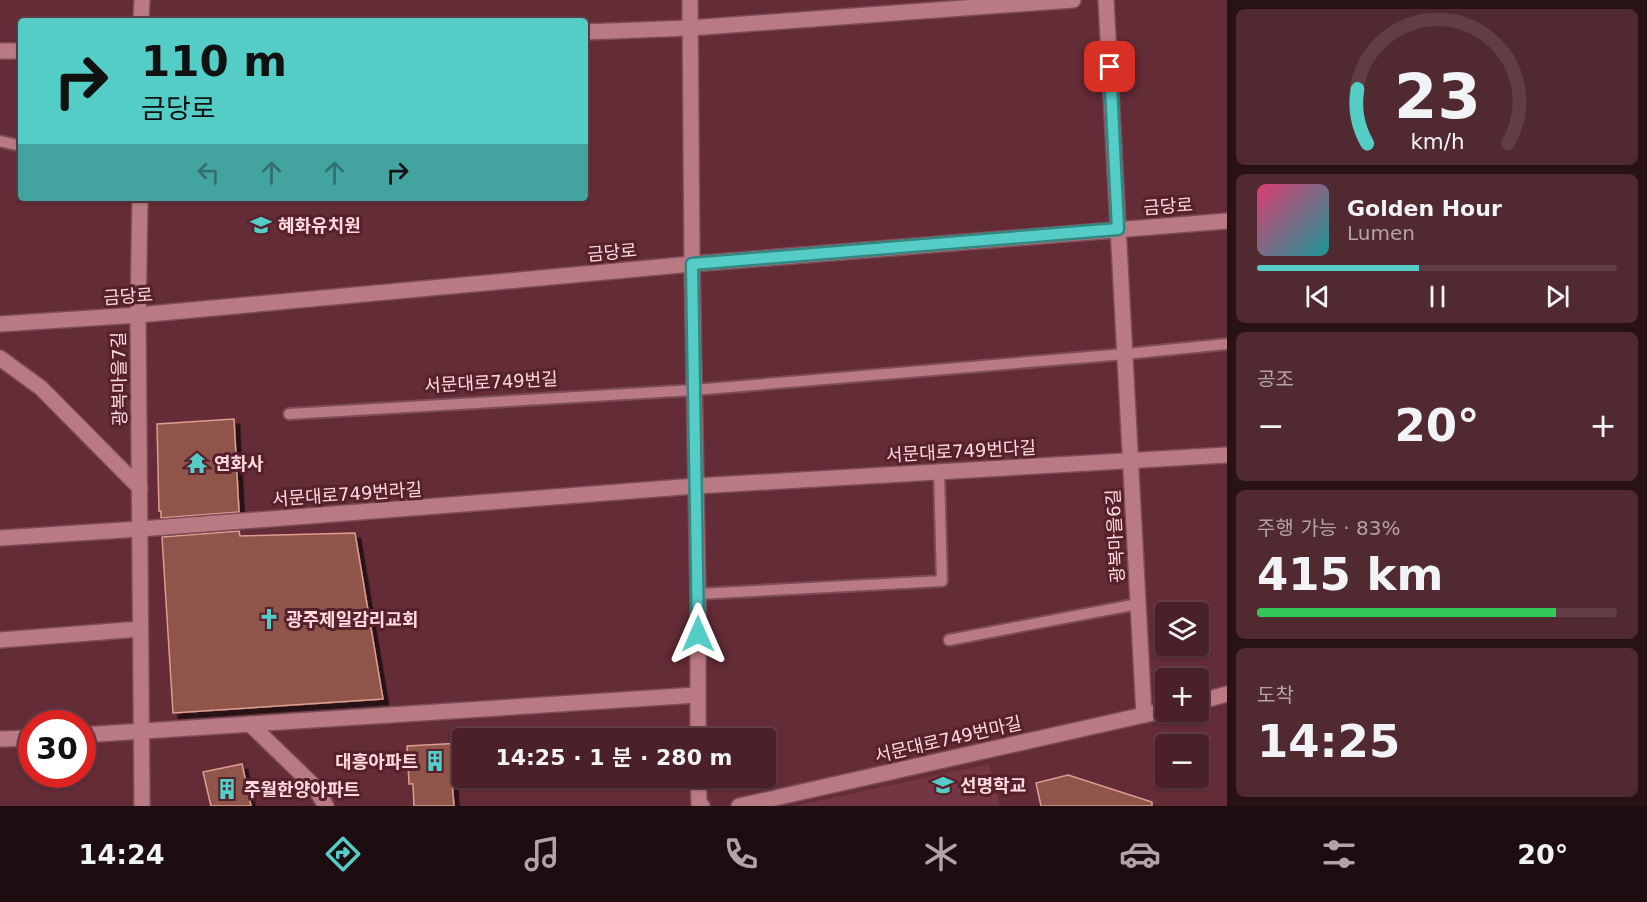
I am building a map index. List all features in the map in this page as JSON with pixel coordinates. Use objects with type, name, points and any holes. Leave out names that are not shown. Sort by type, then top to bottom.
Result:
[{"type":"street","points":[[141,18],[142,0]]},
{"type":"street","points":[[690,0],[698,728]]},
{"type":"street","points":[[588,32],[690,28],[1073,0]]},
{"type":"street","name":"광복마을6길","points":[[1106,0],[1144,715]]},
{"type":"street","points":[[0,51],[18,51]]},
{"type":"street","name":"광복마을7길","points":[[139,201],[142,806]]},
{"type":"street","name":"금당로","points":[[0,324],[138,315],[692,264],[1227,221]]},
{"type":"street","name":"광복마을7길","points":[[0,358],[41,388],[140,488]]},
{"type":"street","name":"서문대로749번다길","points":[[696,486],[1227,455]]},
{"type":"street","name":"서문대로749번라길","points":[[0,538],[696,486]]},
{"type":"street","points":[[0,640],[140,629]]},
{"type":"street","points":[[1209,699],[1227,694]]},
{"type":"street","points":[[96,734],[698,695]]},
{"type":"street","name":"서문대로749번마길","points":[[739,806],[1155,712]]},
{"type":"street","points":[[250,724],[314,786],[326,806]]},
{"type":"street","points":[[0,739],[18,738]]},
{"type":"street","points":[[699,788],[700,804]]},
{"type":"lane","points":[[0,141],[18,145]]},
{"type":"lane","points":[[1125,354],[1227,344]]},
{"type":"lane","name":"서문대로749번길","points":[[289,414],[694,390],[1125,354]]},
{"type":"lane","points":[[698,594],[942,581],[939,471]]},
{"type":"lane","points":[[949,640],[1138,603]]},
{"type":"shaded area","name":"선명학교","points":[[989,764],[1000,806],[794,806]]},
{"type":"building","name":"연화사","points":[[234,419],[239,512],[161,518],[157,424]]},
{"type":"building","name":"광주제일감리교회","points":[[239,531],[240,536],[355,533],[383,699],[173,713],[162,537]]},
{"type":"building","name":"대흥아파트","points":[[452,744],[454,806],[414,806],[413,784],[409,784],[407,746]]},
{"type":"building","name":"주월한양아파트","points":[[242,764],[251,806],[211,806],[203,772]]},
{"type":"building","points":[[1068,775],[1152,802],[1152,806],[1041,806],[1036,783]]},
{"type":"place","name":"혜화유치원","points":[[261,225]]},
{"type":"place","name":"연화사","points":[[197,463]]},
{"type":"place","name":"광주제일감리교회","points":[[269,619]]},
{"type":"place","name":"대흥아파트","points":[[435,761]]},
{"type":"place","name":"선명학교","points":[[943,785]]},
{"type":"place","name":"주월한양아파트","points":[[227,789]]},
{"type":"route","points":[[698,634],[692,264],[1118,229],[1110,67]]}]
